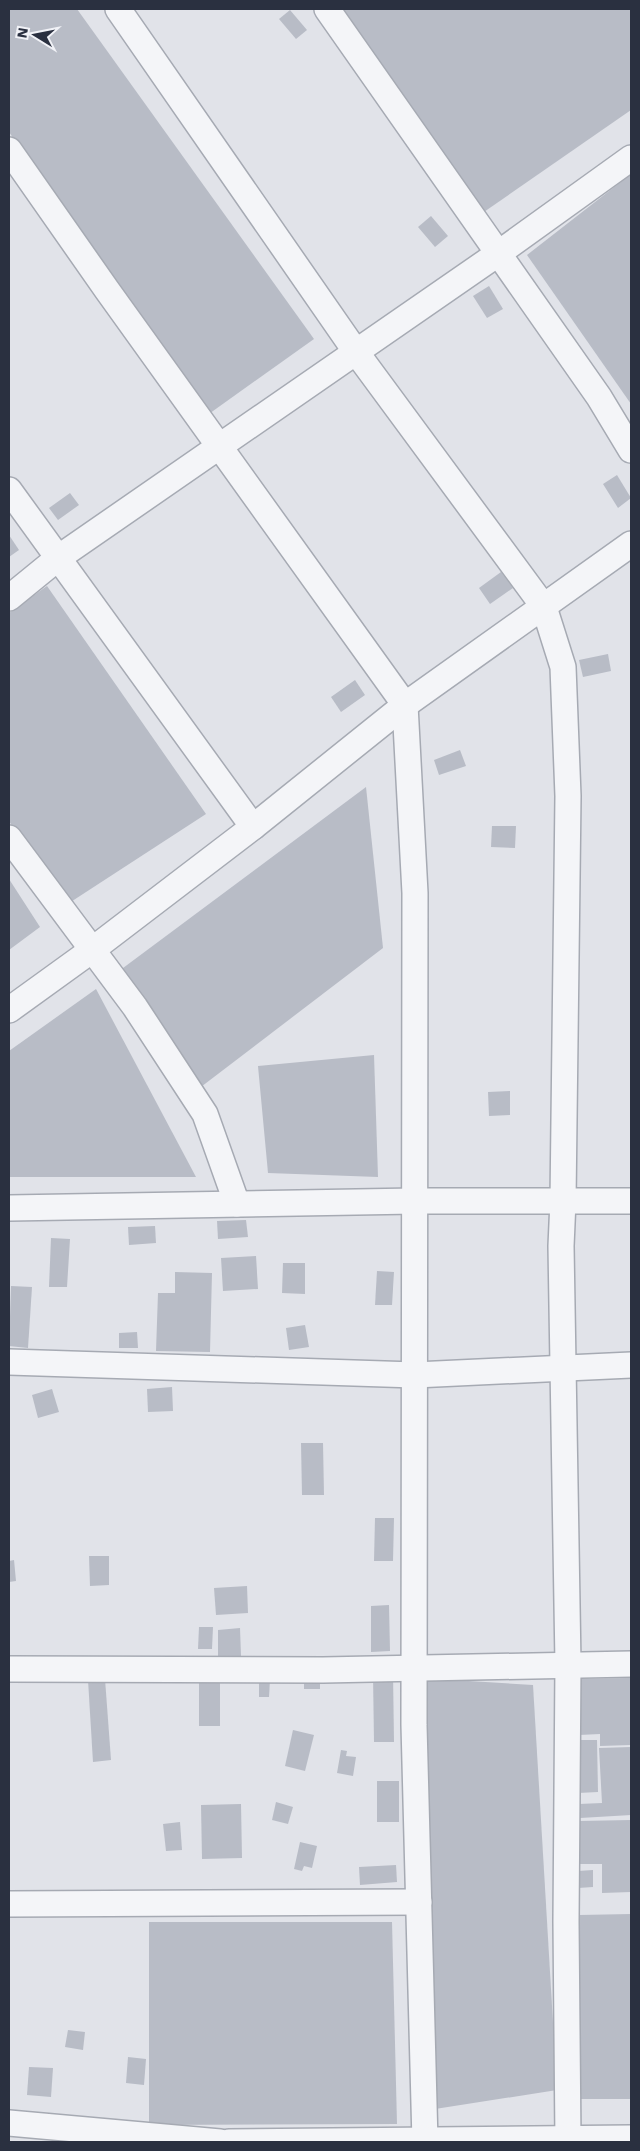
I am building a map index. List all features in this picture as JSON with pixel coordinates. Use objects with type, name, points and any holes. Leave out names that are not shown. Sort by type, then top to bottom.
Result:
[{"type":"street","points":[[118,9],[356,352],[544,607],[563,667],[568,796],[561,1246],[568,1664],[566,1922],[568,2140]]},
{"type":"street","points":[[327,9],[599,397],[631,450]]},
{"type":"street","points":[[9,150],[219,447],[405,705],[415,893],[414,1668],[425,2141]]},
{"type":"street","points":[[9,598],[58,558],[498,254],[631,158]]},
{"type":"street","points":[[9,490],[253,827]]},
{"type":"street","points":[[9,1010],[92,950],[253,827],[405,705],[631,544]]},
{"type":"street","points":[[9,838],[135,1007],[205,1114],[237,1204]]},
{"type":"street","points":[[9,1208],[415,1201],[631,1201]]},
{"type":"street","points":[[9,1362],[415,1375],[564,1367],[631,1366]]},
{"type":"street","points":[[9,1669],[324,1670],[631,1664]]},
{"type":"street","points":[[9,1904],[419,1902]]},
{"type":"street","points":[[9,2123],[220,2142]]},
{"type":"street","points":[[229,2142],[631,2138]]},
{"type":"building","points":[[9,9],[77,9],[314,339],[206,416],[9,132]]},
{"type":"building","points":[[340,9],[631,9],[631,110],[481,214]]},
{"type":"building","points":[[290,10],[307,30],[296,39],[279,19]]},
{"type":"building","points":[[631,174],[631,404],[527,255]]},
{"type":"building","points":[[431,216],[448,236],[435,247],[418,227]]},
{"type":"building","points":[[489,286],[503,309],[487,318],[473,296]]},
{"type":"building","points":[[617,475],[631,498],[618,508],[603,484]]},
{"type":"building","points":[[70,493],[79,505],[58,520],[49,508]]},
{"type":"building","points":[[9,535],[19,550],[9,557]]},
{"type":"building","points":[[501,572],[513,588],[490,604],[479,588]]},
{"type":"building","points":[[47,586],[206,814],[63,907],[9,821],[9,613]]},
{"type":"building","points":[[608,654],[611,671],[583,677],[579,660]]},
{"type":"building","points":[[355,680],[365,695],[341,712],[331,697]]},
{"type":"building","points":[[460,750],[466,766],[439,775],[434,760]]},
{"type":"building","points":[[366,787],[383,948],[193,1093],[119,971]]},
{"type":"building","points":[[492,826],[516,826],[515,848],[491,847]]},
{"type":"building","points":[[9,879],[40,927],[9,950]]},
{"type":"building","points":[[96,989],[196,1177],[9,1177],[9,1051]]},
{"type":"building","points":[[374,1055],[378,1177],[268,1173],[258,1066]]},
{"type":"building","points":[[510,1091],[510,1115],[489,1116],[488,1092]]},
{"type":"building","points":[[246,1220],[248,1237],[218,1239],[217,1221]]},
{"type":"building","points":[[155,1226],[156,1243],[129,1245],[128,1227]]},
{"type":"building","points":[[51,1238],[70,1239],[67,1287],[49,1287]]},
{"type":"building","points":[[256,1256],[258,1289],[223,1291],[221,1258]]},
{"type":"building","points":[[283,1263],[305,1263],[305,1294],[282,1293]]},
{"type":"building","points":[[377,1271],[394,1272],[392,1305],[375,1305]]},
{"type":"building","points":[[175,1272],[212,1273],[210,1352],[156,1351],[158,1293],[175,1293]]},
{"type":"building","points":[[11,1286],[32,1287],[28,1348],[9,1346]]},
{"type":"building","points":[[305,1325],[309,1347],[289,1350],[286,1328]]},
{"type":"building","points":[[137,1332],[138,1348],[119,1348],[119,1333]]},
{"type":"building","points":[[172,1387],[173,1411],[148,1412],[147,1389]]},
{"type":"building","points":[[52,1389],[59,1412],[38,1418],[32,1395]]},
{"type":"building","points":[[301,1443],[323,1443],[324,1495],[302,1495]]},
{"type":"building","points":[[375,1518],[394,1518],[393,1561],[374,1561]]},
{"type":"building","points":[[89,1556],[109,1556],[109,1585],[90,1586]]},
{"type":"building","points":[[14,1560],[16,1581],[9,1582],[9,1561]]},
{"type":"building","points":[[247,1586],[248,1613],[216,1615],[214,1588]]},
{"type":"building","points":[[389,1605],[390,1651],[371,1652],[371,1606]]},
{"type":"building","points":[[199,1627],[213,1627],[212,1649],[198,1649]]},
{"type":"building","points":[[240,1628],[241,1656],[218,1656],[218,1630]]},
{"type":"building","points":[[393,1673],[394,1742],[374,1742],[373,1674]]},
{"type":"building","points":[[199,1678],[220,1678],[220,1726],[199,1726]]},
{"type":"building","points":[[304,1678],[320,1678],[320,1689],[304,1689]]},
{"type":"building","points":[[420,1678],[533,1685],[557,2090],[435,2109]]},
{"type":"building","points":[[631,1678],[631,1745],[600,1746],[600,1734],[579,1735],[577,1679]]},
{"type":"building","points":[[105,1679],[111,1760],[93,1762],[88,1680]]},
{"type":"building","points":[[259,1680],[270,1680],[269,1697],[259,1697]]},
{"type":"building","points":[[293,1730],[314,1735],[305,1771],[285,1766]]},
{"type":"building","points":[[576,1740],[597,1740],[598,1792],[578,1793]]},
{"type":"building","points":[[631,1747],[631,1815],[580,1818],[579,1804],[602,1803],[599,1748]]},
{"type":"building","points":[[341,1750],[347,1751],[346,1756],[356,1757],[353,1776],[337,1773]]},
{"type":"building","points":[[377,1781],[399,1781],[399,1822],[377,1822]]},
{"type":"building","points":[[276,1802],[293,1807],[288,1824],[272,1820]]},
{"type":"building","points":[[241,1804],[242,1858],[202,1859],[201,1805]]},
{"type":"building","points":[[631,1820],[631,1892],[602,1893],[602,1864],[579,1864],[579,1821]]},
{"type":"building","points":[[180,1822],[182,1850],[166,1851],[163,1824]]},
{"type":"building","points":[[300,1842],[317,1846],[312,1868],[304,1866],[302,1871],[294,1869]]},
{"type":"building","points":[[396,1865],[397,1882],[360,1885],[359,1867]]},
{"type":"building","points":[[593,1870],[593,1887],[578,1888],[578,1871]]},
{"type":"building","points":[[631,1914],[631,2099],[579,2099],[579,1915]]},
{"type":"building","points":[[149,1922],[392,1922],[397,2124],[149,2125]]},
{"type":"building","points":[[68,2030],[85,2032],[83,2050],[65,2047]]},
{"type":"building","points":[[128,2057],[146,2059],[144,2085],[126,2083]]},
{"type":"building","points":[[29,2067],[53,2068],[51,2097],[27,2095]]}]
